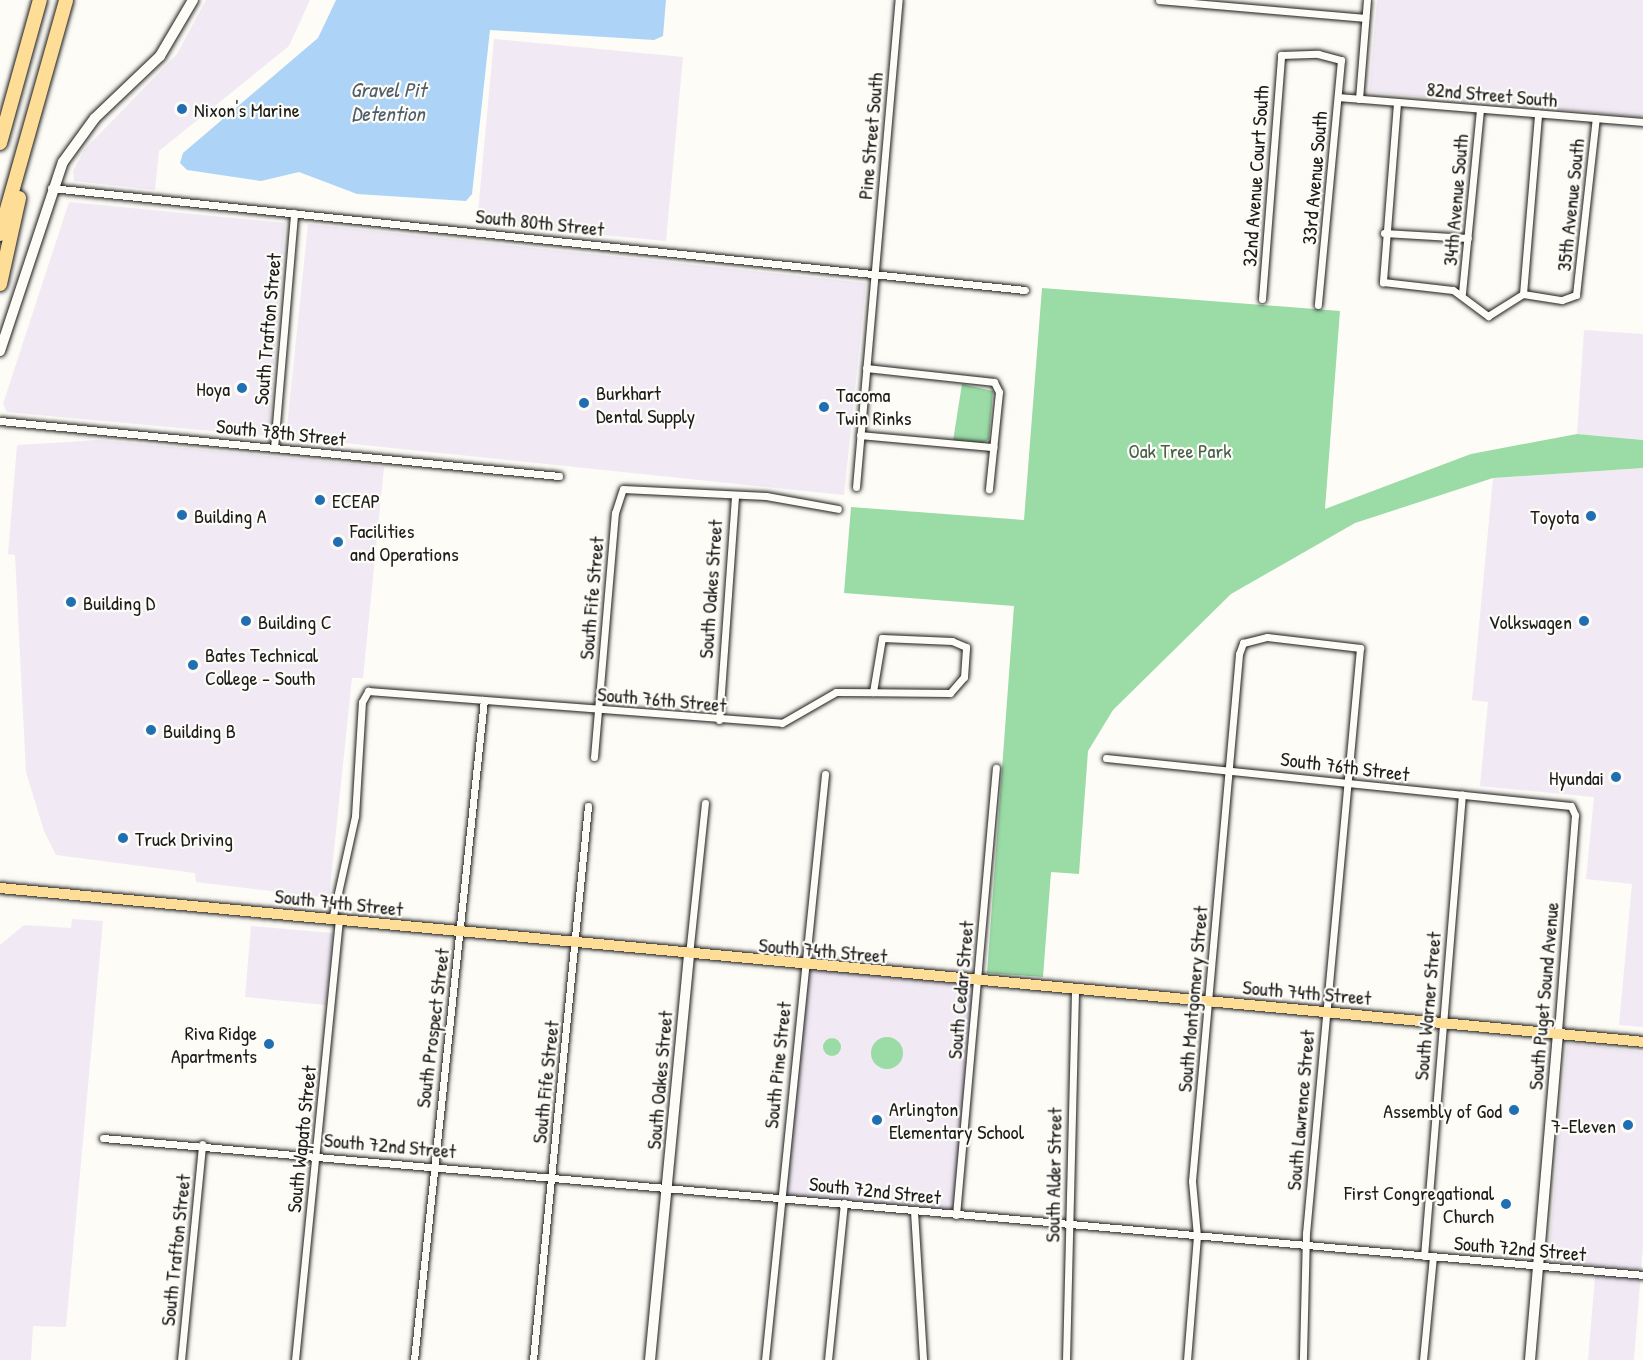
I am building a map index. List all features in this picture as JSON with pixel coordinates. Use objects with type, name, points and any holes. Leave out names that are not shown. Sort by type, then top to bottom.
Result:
[{"type":"highway","points":[[0,143],[40,0]]},
{"type":"highway","points":[[0,234],[66,0]]},
{"type":"highway","points":[[0,284],[44,77]]},
{"type":"main road","name":"South 74th Street","points":[[0,888],[803,967],[1324,1011],[1643,1042]]},
{"type":"street","points":[[0,351],[51,188],[77,139],[160,56],[193,0]]},
{"type":"street","name":"Pine Street South","points":[[875,275],[899,0]]},
{"type":"street","points":[[1159,0],[1248,4],[1365,18]]},
{"type":"street","points":[[1359,99],[1367,0]]},
{"type":"street","name":"33rd Avenue South","points":[[1281,55],[1336,56],[1341,60],[1318,305]]},
{"type":"street","name":"32nd Avenue Court South","points":[[1262,299],[1281,55]]},
{"type":"street","name":"82nd Street South","points":[[1338,97],[1643,122]]},
{"type":"street","points":[[1397,103],[1384,233],[1384,284],[1462,293],[1488,316],[1523,294],[1538,114]]},
{"type":"street","name":"34th Avenue South","points":[[1462,293],[1480,109]]},
{"type":"street","name":"35th Avenue South","points":[[1523,294],[1562,300],[1576,295],[1596,118]]},
{"type":"street","name":"South 80th Street","points":[[51,188],[1025,290]]},
{"type":"street","name":"South Trafton Street","points":[[274,448],[294,213]]},
{"type":"street","points":[[1384,233],[1468,238]]},
{"type":"street","points":[[856,487],[875,275]]},
{"type":"street","points":[[866,368],[989,380],[997,385],[988,489]]},
{"type":"street","name":"South 78th Street","points":[[0,421],[559,476]]},
{"type":"street","points":[[860,435],[993,447]]},
{"type":"street","name":"South Fife Street","points":[[594,757],[615,513],[620,494],[629,487],[735,496]]},
{"type":"street","points":[[735,496],[766,496],[838,509]]},
{"type":"street","name":"South Oakes Street","points":[[719,720],[735,496]]},
{"type":"street","name":"South Montgomery Street","points":[[1187,1360],[1197,1236],[1192,1181],[1229,769],[1243,643],[1267,637],[1360,648]]},
{"type":"street","name":"South 76th Street","points":[[363,694],[372,690],[719,720],[782,723],[836,692],[950,693],[964,677],[967,650],[962,642],[882,638],[873,692]]},
{"type":"street","name":"South Lawrence Street","points":[[1303,1360],[1307,1245],[1324,1011],[1344,782],[1360,648]]},
{"type":"street","name":"South Wapato Street","points":[[295,1360],[316,1155],[335,920],[355,816],[363,694]]},
{"type":"street","name":"South Prospect Street","points":[[414,1360],[432,1165],[484,700]]},
{"type":"street","name":"South 76th Street","points":[[1106,758],[1560,803],[1575,815]]},
{"type":"street","name":"South Cedar Street","points":[[956,1215],[996,768]]},
{"type":"street","name":"South Pine Street","points":[[765,1360],[803,967],[825,774]]},
{"type":"street","name":"South Warner Street","points":[[1424,1256],[1441,1022],[1462,795]]},
{"type":"street","name":"South Oakes Street","points":[[650,1360],[705,803]]},
{"type":"street","name":"South Fife Street","points":[[533,1360],[588,806]]},
{"type":"street","name":"South Puget Sound Avenue","points":[[1530,1360],[1575,815]]},
{"type":"street","name":"South Alder Street","points":[[1066,1360],[1075,990]]},
{"type":"street","name":"South 72nd Street","points":[[103,1138],[202,1144],[956,1215],[1643,1275]]},
{"type":"street","name":"South Trafton Street","points":[[181,1360],[202,1144]]},
{"type":"street","points":[[828,1360],[844,1203]]},
{"type":"street","points":[[914,1211],[923,1360]]},
{"type":"street","points":[[1424,1360],[1433,1257]]},
{"type":"shaded area","points":[[206,0],[310,0],[289,46],[159,151],[155,190],[74,181],[73,171],[85,149],[177,54]]},
{"type":"shaded area","points":[[1377,0],[1643,0],[1643,117],[1369,92]]},
{"type":"shaded area","points":[[494,39],[683,57],[666,241],[477,223]]},
{"type":"shaded area","points":[[69,202],[285,223],[268,436],[7,412],[3,404]]},
{"type":"shaded area","points":[[308,224],[866,283],[844,495],[286,437]]},
{"type":"shaded area","points":[[1584,330],[1643,334],[1643,440],[1577,434]]},
{"type":"shaded area","name":"Bates Technical College - South","points":[[99,440],[384,467],[363,678],[352,678],[329,898],[196,882],[195,873],[56,855],[44,831],[26,772],[15,555],[8,554],[17,445]]},
{"type":"shaded area","points":[[1643,468],[1643,1027],[1619,1025],[1632,884],[1586,879],[1594,797],[1480,786],[1488,702],[1472,700],[1493,478]]},
{"type":"shaded area","points":[[72,919],[103,921],[66,1327],[33,1326],[31,1360],[0,1360],[0,945],[24,925],[71,928]]},
{"type":"shaded area","points":[[251,926],[333,933],[326,1005],[245,997]]},
{"type":"shaded area","name":"Arlington Elementary School","points":[[803,967],[977,982],[956,1215],[780,1197]]},
{"type":"shaded area","points":[[1567,1043],[1643,1052],[1643,1246],[1634,1360],[1588,1360],[1596,1265],[1548,1261]]},
{"type":"green space","name":"Oak Tree Park","points":[[1042,288],[1340,311],[1325,509],[1471,454],[1577,434],[1643,440],[1643,468],[1493,478],[1355,523],[1231,594],[1113,710],[1088,751],[1079,874],[1051,872],[1043,977],[987,973],[1014,606],[844,593],[851,507],[1024,520]]},
{"type":"green space","points":[[962,384],[993,391],[989,439],[982,444],[953,441]]},
{"type":"green space","points":[[887,1037],[898,1042],[903,1053],[898,1064],[887,1069],[876,1064],[871,1053],[876,1042]]},
{"type":"green space","points":[[828,1038],[836,1038],[841,1043],[839,1054],[828,1056],[823,1051],[823,1043]]},
{"type":"water","name":"Gravel Pit Detention","points":[[336,0],[666,0],[663,36],[654,40],[490,30],[472,194],[466,201],[357,194],[299,172],[261,181],[187,170],[180,163],[183,153],[318,38]]},
{"type":"place","name":"Nixon's Marine","points":[[182,109]]},
{"type":"place","name":"Hoya","points":[[242,388]]},
{"type":"place","name":"Burkhart Dental Supply","points":[[584,403]]},
{"type":"place","name":"Tacoma Twin Rinks","points":[[824,407]]},
{"type":"place","name":"ECEAP","points":[[320,500]]},
{"type":"place","name":"Building A","points":[[182,515]]},
{"type":"place","name":"Toyota","points":[[1591,516]]},
{"type":"place","name":"Facilities and Operations","points":[[338,542]]},
{"type":"place","name":"Building D","points":[[71,602]]},
{"type":"place","name":"Building C","points":[[246,621]]},
{"type":"place","name":"Volkswagen","points":[[1584,621]]},
{"type":"place","name":"Bates Technical College - South","points":[[193,665]]},
{"type":"place","name":"Building B","points":[[151,730]]},
{"type":"place","name":"Hyundai","points":[[1616,777]]},
{"type":"place","name":"Truck Driving","points":[[123,838]]},
{"type":"place","name":"Riva Ridge Apartments","points":[[269,1044]]},
{"type":"place","name":"Assembly of God","points":[[1514,1110]]},
{"type":"place","name":"Arlington Elementary School","points":[[877,1120]]},
{"type":"place","name":"7-Eleven","points":[[1628,1125]]},
{"type":"place","name":"First Congregational Church","points":[[1506,1204]]}]
